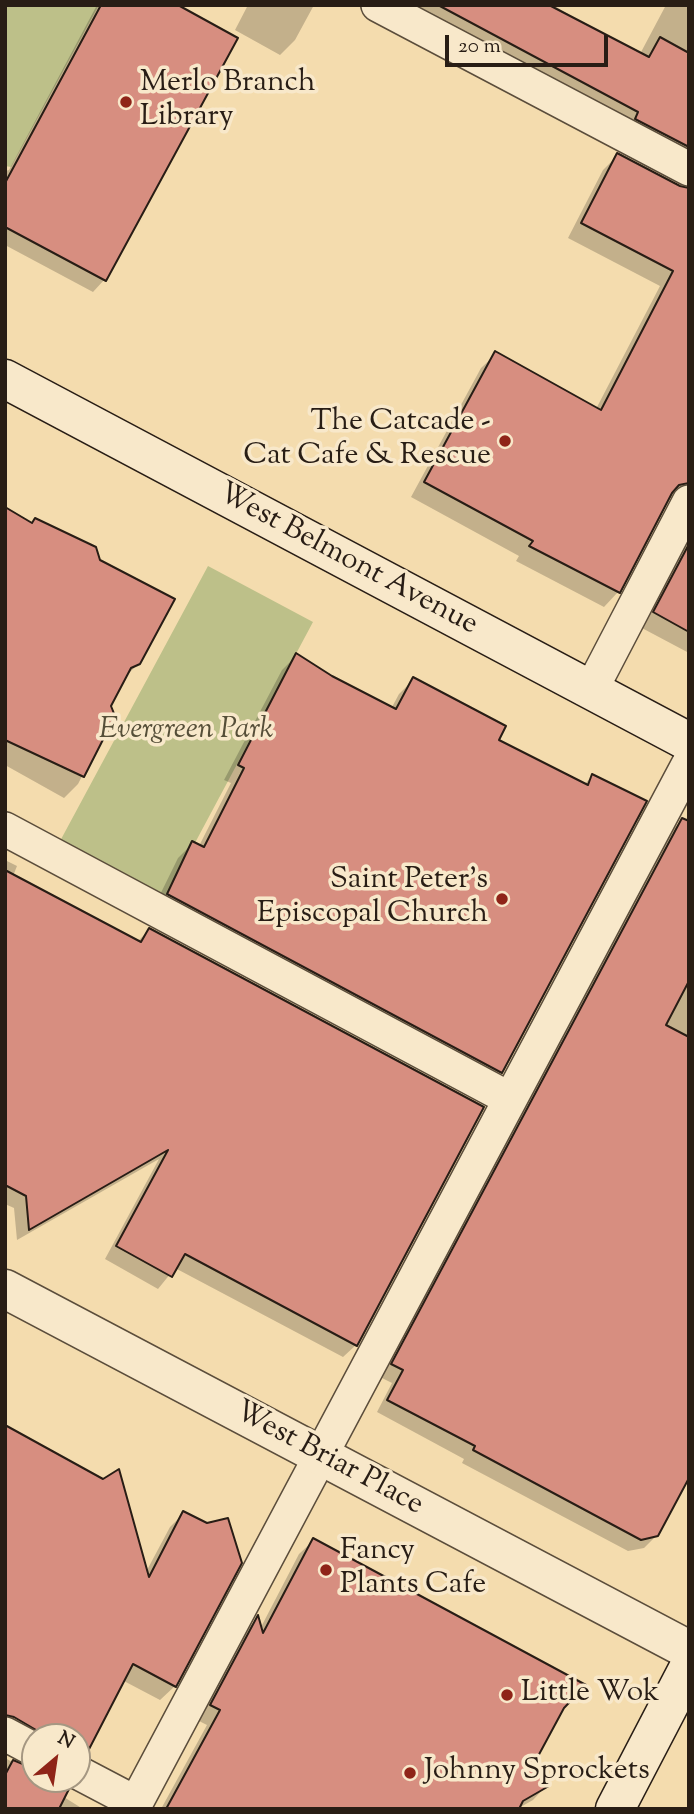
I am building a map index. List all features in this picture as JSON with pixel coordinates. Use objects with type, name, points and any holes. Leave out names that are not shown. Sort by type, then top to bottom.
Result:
[{"type":"main road","name":"West Belmont Avenue","points":[[5,379],[689,743]]},
{"type":"main road","name":"West Briar Place","points":[[5,1289],[689,1650]]},
{"type":"main road","points":[[615,1809],[689,1667]]},
{"type":"lane","points":[[378,5],[689,169]]},
{"type":"lane","points":[[591,690],[689,502]]},
{"type":"lane","points":[[91,1779],[136,1803],[689,763]]},
{"type":"lane","points":[[5,829],[510,1099]]},
{"type":"lane","points":[[5,1734],[21,1743]]},
{"type":"green space","points":[[5,5],[99,5],[11,167],[5,166]]},
{"type":"green space","name":"Evergreen Park","points":[[208,566],[313,622],[165,899],[59,843]]},
{"type":"building","name":"Merlo Branch Library","points":[[101,5],[178,5],[238,38],[106,281],[5,227],[5,183]]},
{"type":"building","points":[[438,5],[549,5],[649,57],[660,37],[689,53],[689,147],[635,119],[638,112]]},
{"type":"building","points":[[617,153],[680,186],[689,188],[689,483],[679,485],[672,493],[620,593],[529,546],[533,541],[424,482],[495,351],[601,410],[673,271],[581,223]]},
{"type":"building","points":[[5,507],[32,523],[35,518],[96,547],[100,560],[175,599],[140,664],[131,668],[111,706],[115,716],[84,777],[5,740]]},
{"type":"building","points":[[689,544],[689,632],[653,612]]},
{"type":"building","points":[[296,653],[332,676],[396,709],[413,677],[506,726],[499,740],[588,785],[592,774],[647,801],[502,1073],[167,894],[192,841],[204,847],[244,768],[238,765]]},
{"type":"building","points":[[682,818],[689,821],[689,981],[666,1025],[689,1037],[689,1478],[658,1536],[641,1540],[473,1450],[475,1446],[387,1400],[403,1370],[391,1364]]},
{"type":"building","points":[[5,870],[141,942],[149,928],[484,1107],[357,1346],[185,1254],[172,1277],[116,1246],[168,1150],[29,1230],[26,1196],[5,1185]]},
{"type":"building","points":[[5,1425],[103,1479],[119,1469],[149,1577],[183,1511],[207,1523],[228,1518],[242,1563],[176,1687],[133,1664],[91,1745],[91,1723],[24,1723],[5,1715]]},
{"type":"building","points":[[313,1538],[586,1685],[564,1708],[536,1760],[549,1786],[523,1801],[519,1809],[166,1809],[220,1710],[210,1705],[258,1615],[263,1633]]},
{"type":"building","points":[[13,1760],[21,1763],[21,1793],[67,1793],[59,1809],[5,1809],[5,1775]]},
{"type":"place","name":"Merlo Branch Library","points":[[126,102]]},
{"type":"place","name":"The Catcade - Cat Cafe & Rescue","points":[[505,441]]},
{"type":"place","name":"Saint Peter's Episcopal Church","points":[[502,899]]},
{"type":"place","name":"Fancy Plants Cafe","points":[[326,1570]]},
{"type":"place","name":"Little Wok","points":[[507,1695]]},
{"type":"place","name":"Johnny Sprockets","points":[[410,1773]]}]
